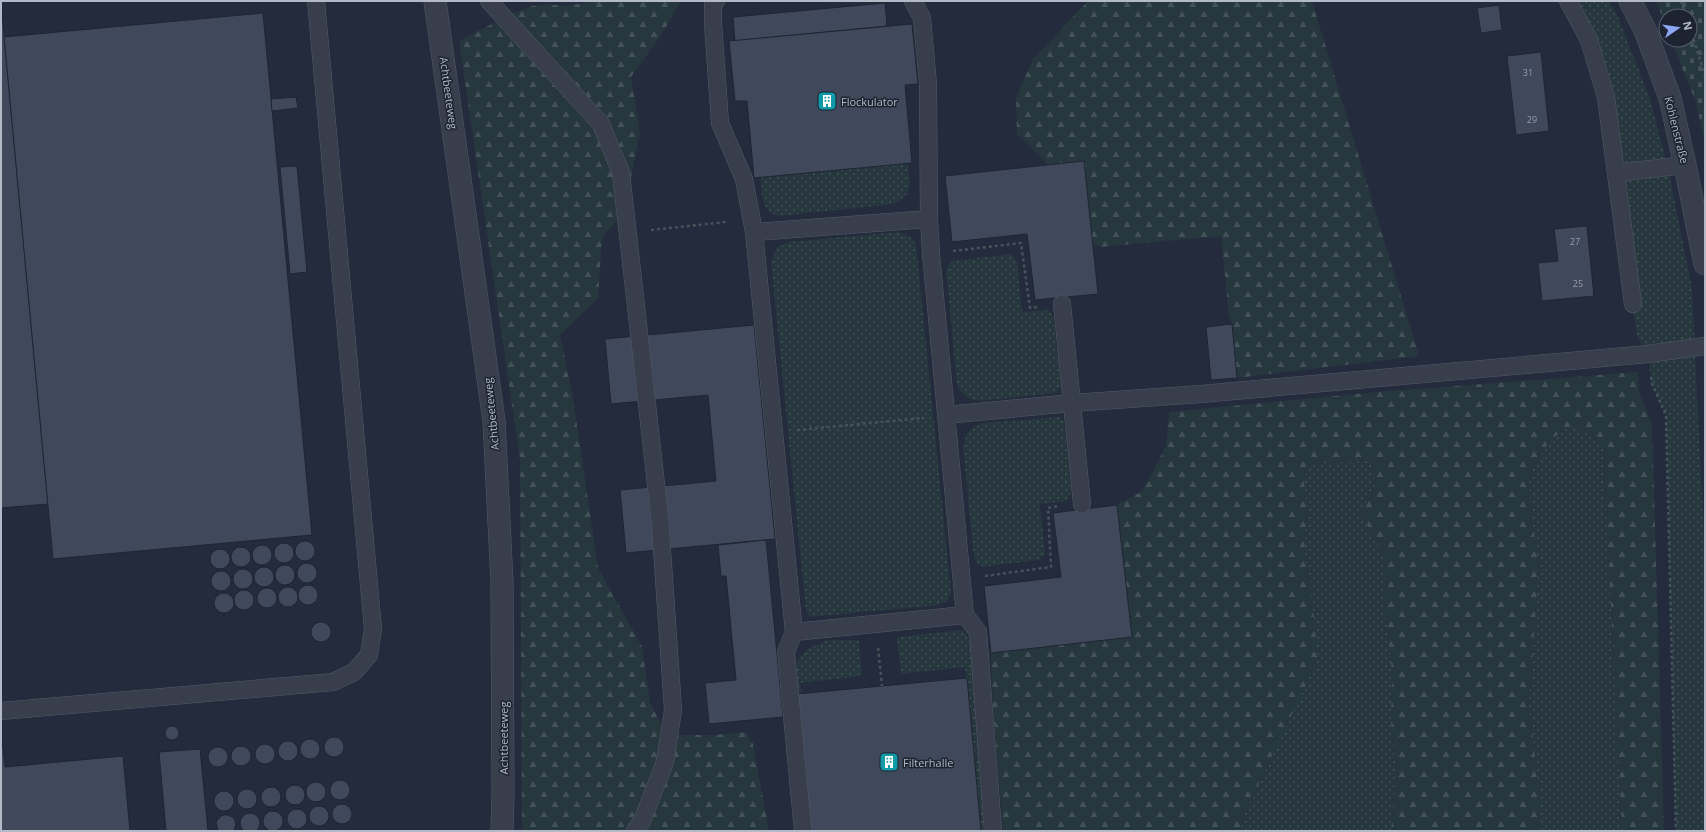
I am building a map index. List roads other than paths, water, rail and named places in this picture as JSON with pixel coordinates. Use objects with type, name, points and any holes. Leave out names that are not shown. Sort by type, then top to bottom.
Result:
[{"type":"street","name":"Achtbeeteweg","points":[[435,1],[494,421],[502,582],[502,831]]},
{"type":"street","name":"Kohlenstraße","points":[[1630,1],[1645,30],[1670,98],[1686,165],[1705,264]]},
{"type":"lane","points":[[1,711],[332,682],[354,672],[369,655],[372,629],[316,1]]},
{"type":"lane","points":[[489,1],[601,124],[621,173],[629,233],[660,520],[673,710],[665,762],[642,821],[635,831]]},
{"type":"lane","points":[[716,1],[713,2],[713,23],[720,123],[744,179],[754,232],[775,432],[794,632],[786,652],[803,831]]},
{"type":"lane","points":[[913,1],[922,18],[928,84],[929,219],[931,254],[963,579],[965,615],[978,632],[993,831]]},
{"type":"lane","points":[[1568,1],[1589,40],[1606,97],[1633,304]]},
{"type":"lane","points":[[1616,173],[1686,165]]},
{"type":"lane","points":[[754,232],[929,219]]},
{"type":"lane","points":[[1062,304],[1082,504]]},
{"type":"lane","points":[[946,416],[1072,403],[1201,394],[1648,354],[1705,346]]},
{"type":"lane","points":[[794,632],[965,615]]},
{"type":"place","name":"Flockulator","points":[[827,101]]},
{"type":"place","name":"Filterhalle","points":[[889,762]]}]
